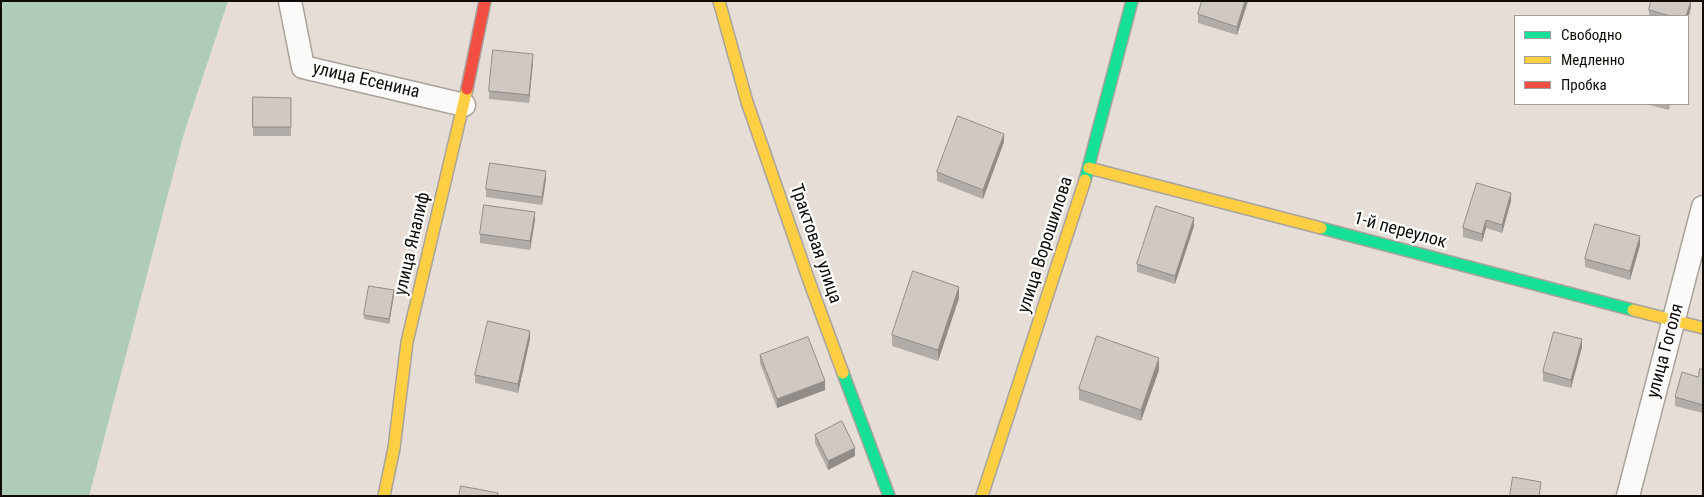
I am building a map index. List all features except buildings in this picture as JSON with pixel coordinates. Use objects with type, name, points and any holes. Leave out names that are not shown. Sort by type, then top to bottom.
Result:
[{"type":"street","name":"улица Есенина","points":[[290,1],[303,66],[464,105]]},
{"type":"street","name":"улица Яналиф","points":[[384,496],[394,448],[407,342],[464,105],[485,1]]},
{"type":"street","name":"Трактовая улица","points":[[719,1],[748,102],[804,269],[889,496]]},
{"type":"street","name":"улица Ворошилова","points":[[982,496],[1089,168],[1132,1]]},
{"type":"street","name":"1-й переулок","points":[[1089,168],[1703,328]]},
{"type":"street","name":"улица Гоголя","points":[[1628,496],[1703,207]]},
{"type":"green space","points":[[1,1],[228,1],[184,133],[89,496],[1,496]]},
{"type":"traffic: fast","points":[[1085,180],[1132,1]]},
{"type":"traffic: fast","points":[[1321,228],[1633,310]]},
{"type":"traffic: fast","points":[[843,373],[889,496]]},
{"type":"traffic: slow","points":[[719,1],[747,102],[843,373]]},
{"type":"traffic: slow","points":[[384,496],[394,448],[407,342],[467,89]]},
{"type":"traffic: slow","points":[[1089,168],[1321,228]]},
{"type":"traffic: slow","points":[[982,496],[1085,180]]},
{"type":"traffic: slow","points":[[1633,310],[1703,328]]},
{"type":"traffic: jam","points":[[467,89],[485,1]]}]
